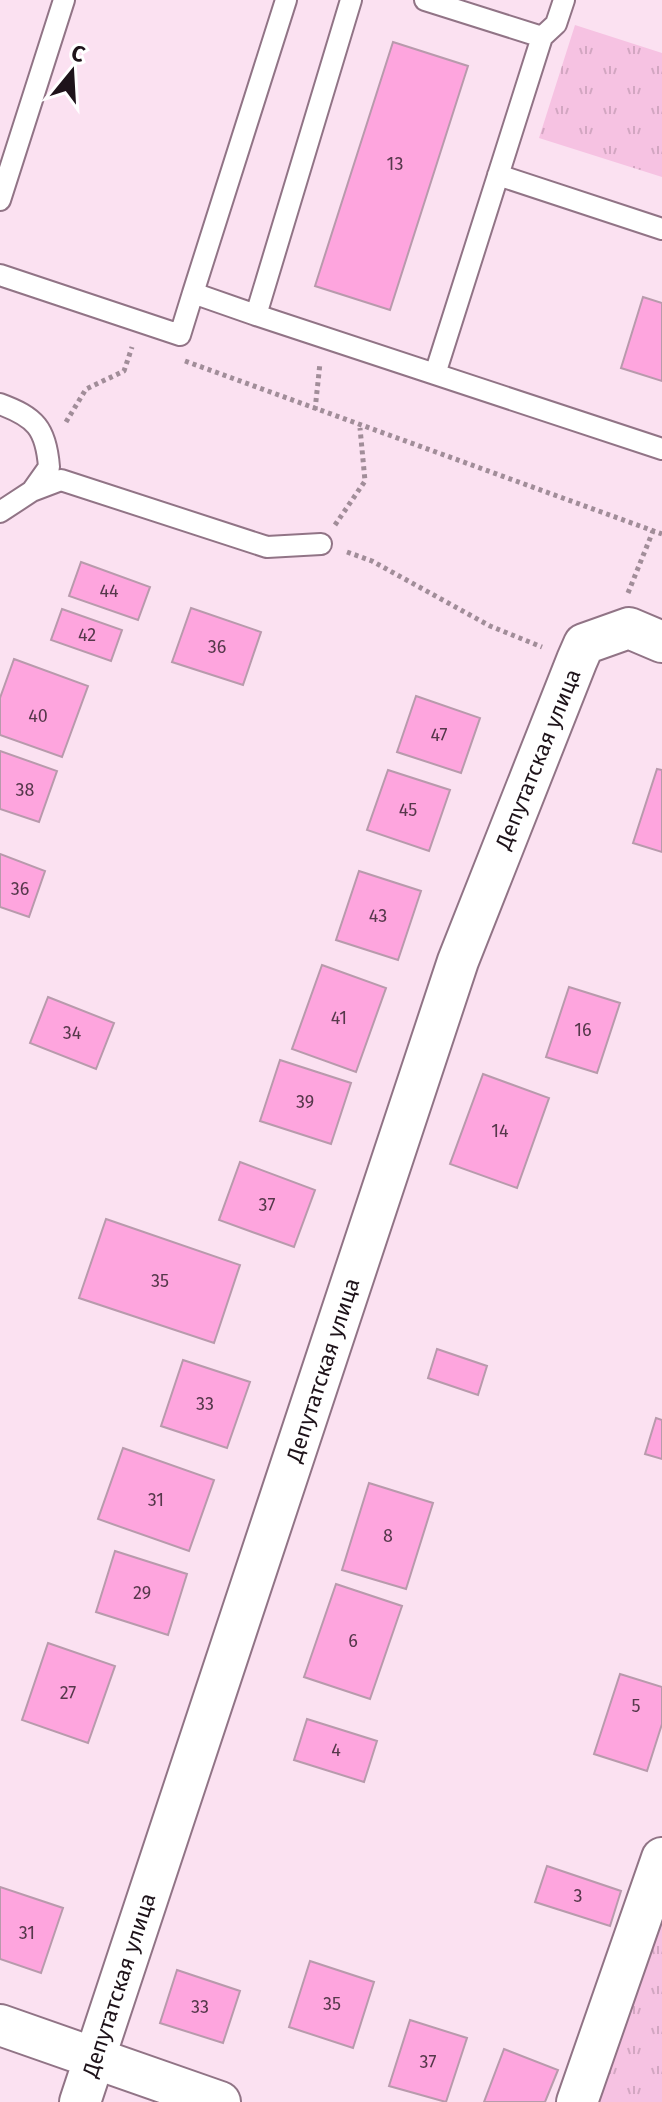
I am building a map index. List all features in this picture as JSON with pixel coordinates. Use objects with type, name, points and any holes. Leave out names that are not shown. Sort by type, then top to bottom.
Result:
[{"type":"street","points":[[591,646],[629,628],[662,642]]},
{"type":"street","name":"Депутатская улица","points":[[80,2102],[458,961],[591,646]]},
{"type":"street","points":[[577,2102],[662,1858]]},
{"type":"street","points":[[0,2025],[220,2102]]},
{"type":"lane","points":[[0,200],[64,0]]},
{"type":"lane","points":[[0,275],[180,335],[286,0]]},
{"type":"lane","points":[[256,315],[351,0]]},
{"type":"lane","points":[[425,0],[542,37]]},
{"type":"lane","points":[[435,374],[542,37],[556,24],[564,0]]},
{"type":"lane","points":[[498,175],[662,229]]},
{"type":"lane","points":[[193,293],[662,449]]},
{"type":"lane","points":[[0,404],[28,415],[47,444],[49,467],[32,491]]},
{"type":"lane","points":[[0,512],[32,491],[61,480],[267,547],[321,544]]},
{"type":"path","points":[[47,444],[86,389],[124,371],[142,322]]},
{"type":"path","points":[[315,410],[323,336]]},
{"type":"path","points":[[176,358],[662,534]]},
{"type":"path","points":[[360,427],[365,481],[321,544],[372,561],[490,626],[591,646],[653,531]]},
{"type":"green space","points":[[575,25],[662,53],[662,177],[539,138]]},
{"type":"green space","points":[[662,1921],[662,2102],[598,2102]]},
{"type":"building","points":[[393,42],[468,66],[390,310],[315,286]]},
{"type":"building","points":[[643,297],[662,303],[662,381],[621,368]]},
{"type":"building","points":[[81,562],[150,587],[138,620],[69,596]]},
{"type":"building","points":[[191,608],[261,632],[243,685],[172,662]]},
{"type":"building","points":[[62,609],[122,630],[111,661],[51,640]]},
{"type":"building","points":[[14,659],[88,686],[62,757],[0,735],[0,698]]},
{"type":"building","points":[[416,696],[480,718],[461,773],[397,752]]},
{"type":"building","points":[[0,751],[57,771],[39,822],[0,809]]},
{"type":"building","points":[[657,769],[662,770],[662,852],[633,843]]},
{"type":"building","points":[[388,770],[450,790],[429,851],[367,830]]},
{"type":"building","points":[[0,854],[45,871],[29,917],[0,907]]},
{"type":"building","points":[[359,871],[421,891],[398,960],[336,940]]},
{"type":"building","points":[[322,965],[386,988],[356,1072],[292,1049]]},
{"type":"building","points":[[569,987],[620,1003],[597,1073],[546,1057]]},
{"type":"building","points":[[48,997],[114,1023],[96,1069],[30,1043]]},
{"type":"building","points":[[280,1060],[351,1083],[331,1144],[260,1121]]},
{"type":"building","points":[[483,1074],[549,1098],[517,1188],[450,1164]]},
{"type":"building","points":[[240,1162],[315,1190],[294,1247],[219,1220]]},
{"type":"building","points":[[106,1219],[240,1265],[214,1343],[79,1298]]},
{"type":"building","points":[[437,1349],[487,1366],[478,1395],[428,1378]]},
{"type":"building","points":[[183,1360],[250,1382],[227,1448],[161,1426]]},
{"type":"building","points":[[656,1418],[662,1420],[662,1459],[645,1454]]},
{"type":"building","points":[[123,1448],[214,1480],[189,1551],[98,1519]]},
{"type":"building","points":[[369,1483],[433,1503],[406,1589],[342,1570]]},
{"type":"building","points":[[115,1551],[187,1574],[168,1635],[96,1612]]},
{"type":"building","points":[[336,1584],[402,1606],[370,1699],[304,1677]]},
{"type":"building","points":[[48,1643],[115,1666],[88,1743],[22,1720]]},
{"type":"building","points":[[620,1674],[662,1687],[662,1724],[647,1771],[594,1754]]},
{"type":"building","points":[[307,1719],[377,1741],[364,1782],[294,1760]]},
{"type":"building","points":[[547,1866],[621,1891],[610,1926],[535,1902]]},
{"type":"building","points":[[0,1887],[63,1908],[41,1973],[0,1959]]},
{"type":"building","points":[[310,1961],[374,1982],[353,2048],[289,2027]]},
{"type":"building","points":[[177,1970],[240,1991],[223,2043],[160,2023]]},
{"type":"building","points":[[410,2020],[467,2038],[446,2102],[389,2086]]},
{"type":"building","points":[[504,2049],[558,2070],[545,2102],[484,2102]]}]
